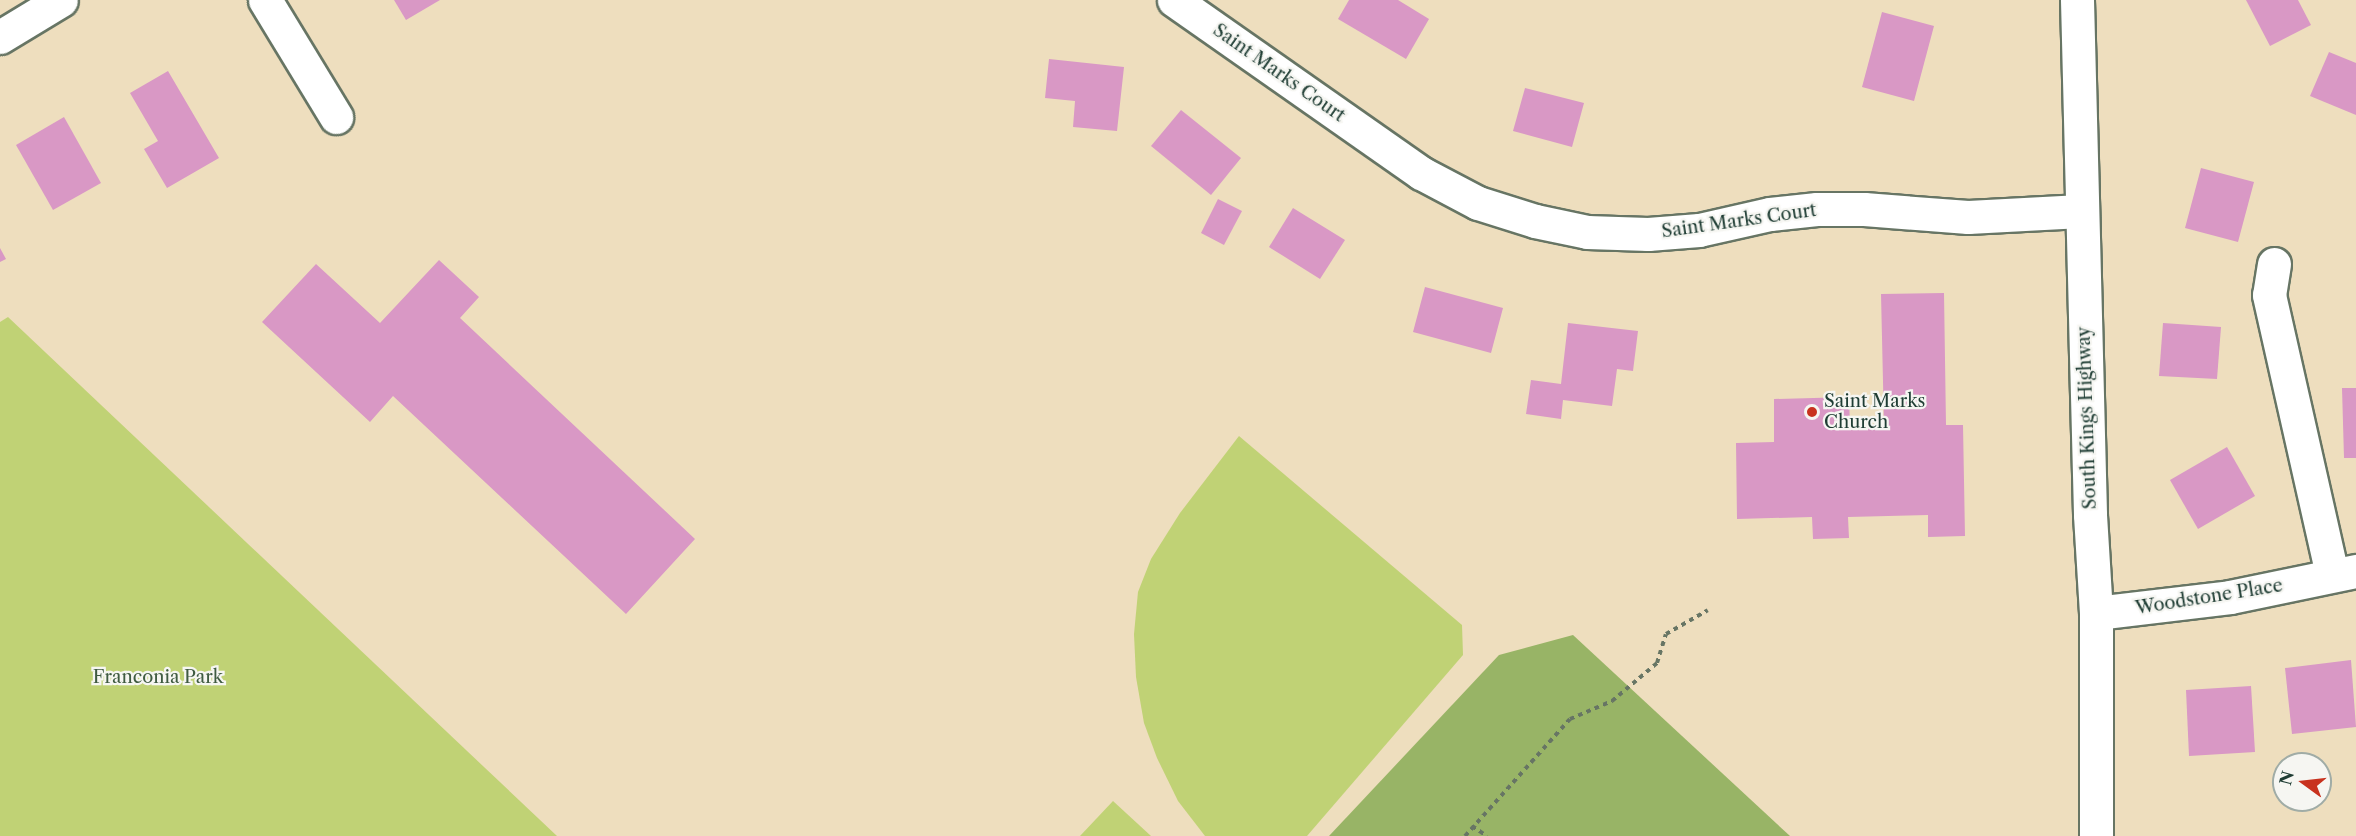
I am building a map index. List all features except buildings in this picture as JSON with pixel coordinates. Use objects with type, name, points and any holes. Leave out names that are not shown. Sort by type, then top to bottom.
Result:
[{"type":"street","points":[[0,37],[61,0]]},
{"type":"street","points":[[265,0],[336,117]]},
{"type":"street","name":"Saint Marks Court","points":[[1174,0],[1421,173],[1478,203],[1534,221],[1587,232],[1648,234],[1699,230],[1770,214],[1817,209],[1864,208],[1968,217],[2081,211]]},
{"type":"street","name":"South Kings Highway","points":[[2077,0],[2090,515],[2096,614],[2096,836]]},
{"type":"street","points":[[2274,264],[2269,296],[2344,573]]},
{"type":"street","name":"Woodstone Place","points":[[2096,614],[2230,597],[2344,573]]},
{"type":"path","points":[[1465,836],[1570,719],[1612,701],[1657,663],[1666,634],[1708,610]]},
{"type":"path","points":[[1472,826],[1487,836]]},
{"type":"green space","name":"Franconia Park","points":[[8,317],[557,836],[0,836],[0,322]]},
{"type":"green space","points":[[1239,436],[1462,625],[1463,655],[1307,836],[1205,836],[1178,801],[1157,758],[1144,723],[1136,677],[1134,634],[1138,592],[1151,559],[1180,513]]},
{"type":"green space","points":[[1573,635],[1790,836],[1329,836],[1499,655]]},
{"type":"green space","points":[[1113,801],[1151,836],[1080,836]]},
{"type":"place","name":"Saint Marks Church","points":[[1812,412]]}]
